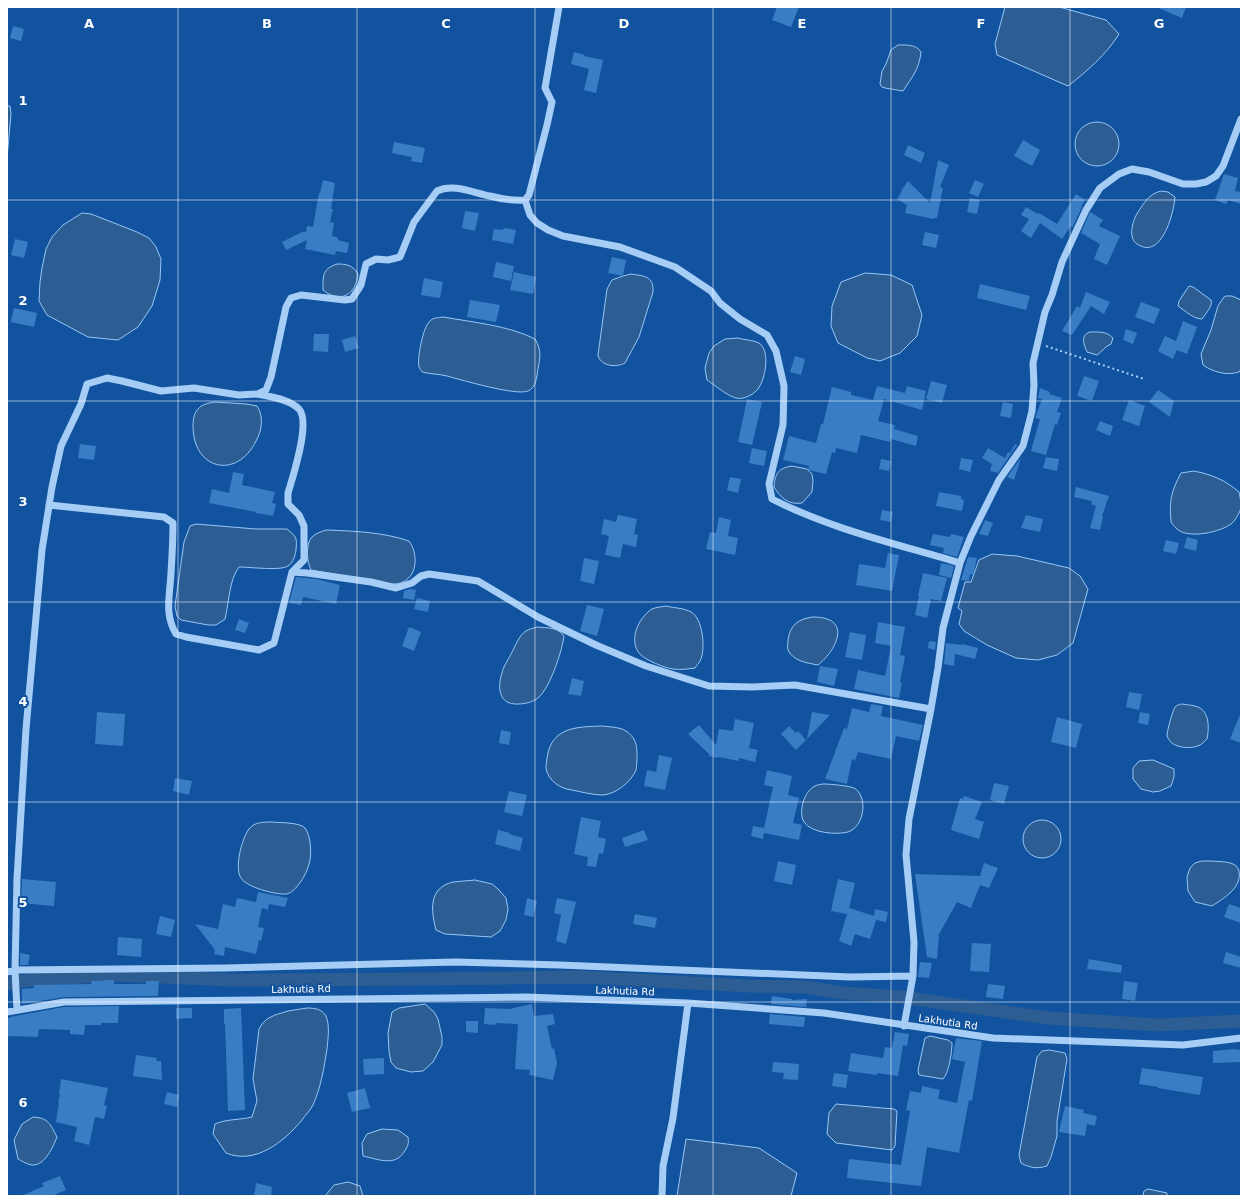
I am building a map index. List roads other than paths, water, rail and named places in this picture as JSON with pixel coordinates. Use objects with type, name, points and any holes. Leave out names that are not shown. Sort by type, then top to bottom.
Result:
[{"type":"street","points":[[525,200],[529,195],[552,102],[545,88],[559,7]]},
{"type":"street","points":[[904,1026],[912,988],[914,942],[906,855],[909,819],[931,709],[938,668],[942,628],[960,563],[971,536],[999,480],[1023,446],[1032,411],[1034,385],[1033,363],[1037,343],[1045,312],[1062,262],[1086,210],[1100,188],[1119,174],[1132,169],[1148,172],[1183,184],[1206,182],[1216,176],[1223,166],[1241,119]]},
{"type":"street","points":[[258,394],[266,390],[271,377],[286,307],[292,298],[301,296],[345,300],[352,299],[361,285],[366,264],[376,259],[388,260],[400,256],[414,222],[437,190],[442,188],[456,188],[491,197],[525,200]]},
{"type":"street","points":[[525,200],[530,215],[537,223],[548,230],[563,236],[620,247],[675,267],[711,291],[720,304],[740,319],[767,335],[776,351],[784,386],[783,426],[769,484],[772,500],[792,510],[834,525],[960,563]]},
{"type":"street","points":[[17,1010],[15,970],[17,879],[26,729],[42,550],[49,505],[61,446],[80,404],[87,384],[107,378],[161,392],[194,388],[239,395],[258,394],[285,401],[299,409],[302,416],[304,432],[288,493],[288,504],[299,515],[304,526],[304,560],[292,572],[274,643],[259,650],[176,634],[170,625],[168,610],[171,572],[172,523],[164,517],[49,505]]},
{"type":"street","points":[[292,572],[371,582],[396,588],[412,583],[421,576],[429,574],[478,581],[538,617],[596,645],[646,666],[709,686],[752,688],[795,685],[931,709]]},
{"type":"street","points":[[7,972],[15,970],[225,968],[455,962],[850,977],[913,976]]},
{"type":"street","name":"Lakhutia Rd","points":[[7,1012],[64,1002],[526,997],[688,1003],[824,1013],[993,1038],[1183,1045],[1241,1038]]},
{"type":"street","points":[[662,1196],[663,1166],[673,1118],[688,1003]]},
{"type":"water","points":[[1005,7],[1059,7],[1106,20],[1119,34],[1102,56],[1068,86],[997,55],[995,44]]},
{"type":"water","points":[[898,45],[914,46],[921,52],[917,69],[903,91],[885,88],[880,84],[882,71],[891,50]]},
{"type":"water","points":[[7,106],[10,106],[11,114],[7,158]]},
{"type":"water","points":[[1093,122],[1101,122],[1106,123],[1113,128],[1118,135],[1118,153],[1113,160],[1106,165],[1093,166],[1085,163],[1078,156],[1075,148],[1075,140],[1078,132],[1085,125]]},
{"type":"water","points":[[1161,191],[1168,192],[1175,197],[1171,217],[1162,238],[1158,243],[1150,247],[1142,247],[1133,239],[1133,223],[1137,213],[1146,200]]},
{"type":"water","points":[[82,213],[91,214],[149,238],[156,247],[161,259],[160,280],[152,306],[138,327],[118,340],[88,337],[47,315],[39,301],[40,282],[46,249],[52,237],[63,225]]},
{"type":"water","points":[[337,264],[349,266],[358,274],[357,281],[351,292],[341,297],[329,294],[323,290],[324,274],[328,268]]},
{"type":"water","points":[[865,273],[891,275],[912,285],[922,315],[917,336],[900,353],[880,361],[867,358],[838,343],[831,326],[832,306],[841,282]]},
{"type":"water","points":[[631,274],[644,276],[650,280],[653,287],[653,292],[639,337],[625,363],[613,366],[602,362],[598,355],[607,289],[612,280]]},
{"type":"water","points":[[1189,286],[1193,287],[1211,300],[1210,307],[1202,319],[1193,316],[1178,306],[1179,301]]},
{"type":"water","points":[[1226,296],[1232,296],[1241,300],[1241,369],[1239,372],[1230,374],[1211,370],[1203,365],[1201,354],[1211,330],[1218,306]]},
{"type":"water","points":[[443,317],[503,328],[535,339],[539,347],[540,357],[537,378],[533,387],[528,391],[512,391],[489,387],[444,375],[422,372],[419,367],[419,357],[425,330],[432,319]]},
{"type":"water","points":[[1102,332],[1108,334],[1113,338],[1111,344],[1097,355],[1087,352],[1084,338],[1087,333]]},
{"type":"water","points":[[738,338],[759,343],[763,347],[766,359],[765,373],[761,385],[753,393],[742,398],[736,398],[729,395],[707,380],[705,368],[709,353],[714,346],[725,339]]},
{"type":"water","points":[[215,402],[257,406],[261,414],[261,428],[256,441],[248,453],[238,461],[228,465],[217,465],[208,460],[200,452],[195,441],[193,426],[196,412],[202,406]]},
{"type":"water","points":[[792,466],[807,469],[812,474],[812,492],[802,503],[793,503],[785,500],[774,487],[778,472],[783,468]]},
{"type":"water","points":[[1194,471],[1218,478],[1239,492],[1241,509],[1231,524],[1213,532],[1191,534],[1180,531],[1171,522],[1171,502],[1175,486],[1181,473]]},
{"type":"water","points":[[196,524],[256,529],[287,529],[295,536],[296,540],[294,557],[290,565],[279,568],[239,567],[231,585],[225,619],[216,625],[181,620],[177,616],[175,606],[184,542],[190,526]]},
{"type":"water","points":[[326,530],[378,534],[409,541],[415,557],[412,574],[403,582],[391,584],[311,570],[308,562],[308,544],[315,534]]},
{"type":"water","points":[[992,554],[1017,556],[1069,568],[1080,576],[1088,589],[1073,643],[1057,655],[1038,660],[1016,658],[987,645],[964,631],[959,624],[962,611],[958,608],[965,582],[971,582],[979,560]]},
{"type":"water","points":[[666,606],[691,612],[695,615],[701,627],[703,650],[700,661],[695,668],[673,669],[665,667],[646,659],[636,649],[636,630],[643,618],[652,609]]},
{"type":"water","points":[[813,617],[825,618],[833,622],[837,628],[838,635],[831,651],[818,665],[793,657],[788,650],[789,635],[793,627],[803,619]]},
{"type":"water","points":[[537,627],[555,629],[562,633],[564,636],[561,651],[551,678],[538,698],[534,701],[526,703],[512,704],[503,699],[500,690],[500,679],[504,666],[521,635],[527,630]]},
{"type":"water","points":[[1182,704],[1192,705],[1202,709],[1207,717],[1207,739],[1196,747],[1180,747],[1172,743],[1167,735],[1173,711],[1176,706]]},
{"type":"water","points":[[602,726],[615,727],[624,730],[633,737],[636,744],[637,761],[636,770],[631,779],[618,790],[603,795],[568,789],[556,784],[549,777],[546,768],[551,744],[562,733],[569,730]]},
{"type":"water","points":[[1153,760],[1174,769],[1174,777],[1171,786],[1160,791],[1153,792],[1141,789],[1133,779],[1133,768],[1139,761]]},
{"type":"water","points":[[824,784],[852,787],[859,792],[862,798],[863,812],[861,818],[858,824],[848,832],[831,833],[818,831],[807,826],[802,818],[803,802],[808,792],[817,785]]},
{"type":"water","points":[[1038,820],[1046,820],[1056,825],[1060,832],[1060,846],[1056,853],[1046,858],[1038,858],[1028,853],[1026,850],[1023,843],[1023,835],[1028,825],[1031,823]]},
{"type":"water","points":[[272,822],[302,826],[307,831],[310,840],[309,864],[306,872],[294,890],[286,894],[269,892],[255,887],[244,881],[239,873],[238,867],[240,853],[246,833],[256,824]]},
{"type":"water","points":[[1202,861],[1218,861],[1234,864],[1239,871],[1238,883],[1235,887],[1227,896],[1212,906],[1195,902],[1188,891],[1187,877],[1190,868],[1195,863]]},
{"type":"water","points":[[475,880],[492,884],[506,898],[508,909],[506,920],[500,931],[491,937],[445,934],[436,930],[433,915],[433,901],[439,889],[453,882]]},
{"type":"water","points":[[425,1004],[434,1012],[438,1019],[442,1037],[442,1045],[433,1062],[423,1071],[411,1072],[396,1068],[391,1062],[389,1051],[388,1033],[392,1012],[399,1008]]},
{"type":"water","points":[[307,1008],[320,1010],[326,1016],[328,1028],[327,1049],[323,1070],[313,1105],[302,1120],[287,1136],[268,1149],[258,1154],[248,1156],[237,1156],[226,1153],[213,1134],[215,1124],[224,1121],[252,1117],[257,1101],[253,1079],[259,1029],[267,1019],[275,1015]]},
{"type":"water","points":[[930,1036],[948,1040],[952,1043],[951,1057],[943,1079],[919,1075],[918,1070],[925,1038]]},
{"type":"water","points":[[1049,1050],[1065,1053],[1067,1059],[1057,1121],[1057,1136],[1051,1157],[1047,1166],[1034,1168],[1021,1163],[1019,1155],[1037,1057],[1042,1051]]},
{"type":"water","points":[[836,1104],[894,1109],[897,1111],[895,1146],[892,1150],[836,1143],[827,1134],[829,1113]]},
{"type":"water","points":[[33,1117],[46,1120],[57,1137],[45,1159],[33,1165],[27,1164],[18,1159],[14,1140],[22,1124]]},
{"type":"water","points":[[382,1129],[398,1130],[408,1137],[406,1148],[400,1157],[391,1161],[385,1161],[363,1156],[362,1143],[367,1134]]},
{"type":"water","points":[[686,1139],[759,1148],[797,1173],[791,1196],[677,1196]]},
{"type":"water","points":[[348,1182],[360,1186],[363,1196],[325,1196],[334,1185]]},
{"type":"water","points":[[1148,1189],[1167,1193],[1167,1196],[1143,1196],[1144,1191]]},
{"type":"waterway","points":[[7,984],[29,980],[116,975],[232,980],[580,977],[749,986],[805,987],[843,993],[901,997],[1048,1018],[1158,1025],[1241,1021]]}]
